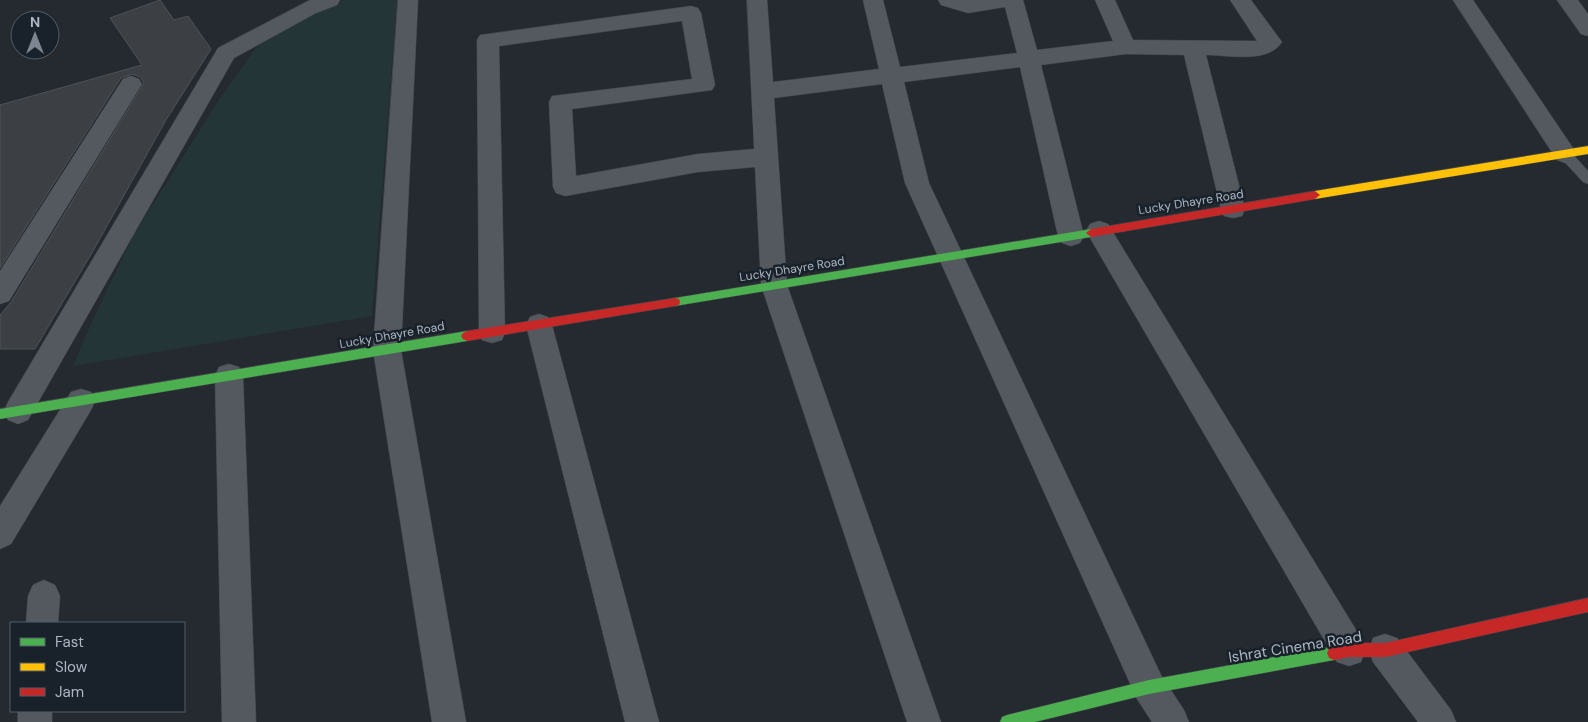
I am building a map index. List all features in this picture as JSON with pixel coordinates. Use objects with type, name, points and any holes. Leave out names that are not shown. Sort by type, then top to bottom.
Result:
[{"type":"main road","name":"Lucky Dhayre Road","points":[[9,412],[1588,150]]},
{"type":"main road","name":"Ishrat Cinema Road","points":[[1007,722],[1149,686],[1349,650],[1385,650],[1588,604]]},
{"type":"street","points":[[9,412],[226,53],[309,8],[330,0]]},
{"type":"street","points":[[408,0],[387,350],[449,722]]},
{"type":"street","points":[[757,0],[768,157],[774,285],[924,722]]},
{"type":"street","points":[[873,0],[917,183],[1149,686],[1172,722]]},
{"type":"street","points":[[948,0],[968,6],[1007,0]]},
{"type":"street","points":[[1013,0],[1071,236]]},
{"type":"street","points":[[1105,0],[1126,47]]},
{"type":"street","points":[[764,92],[1126,47],[1261,48],[1271,42],[1240,0]]},
{"type":"street","points":[[1463,0],[1565,154]]},
{"type":"street","points":[[1567,0],[1588,29]]},
{"type":"street","points":[[492,332],[488,40],[691,13],[704,85],[560,102],[565,187],[698,163],[768,157]]},
{"type":"street","points":[[1193,47],[1233,209]]},
{"type":"street","points":[[0,292],[131,84]]},
{"type":"street","points":[[1099,231],[1349,650]]},
{"type":"street","points":[[539,325],[642,722]]},
{"type":"street","points":[[229,376],[239,722]]},
{"type":"street","points":[[0,534],[81,401]]},
{"type":"street","points":[[1385,650],[1440,722]]},
{"type":"lane","points":[[1565,154],[1588,179]]},
{"type":"shaded area","points":[[344,0],[397,0],[372,316],[73,366],[93,319],[133,236],[218,101],[261,41],[312,12]]},
{"type":"building","points":[[160,0],[174,20],[188,16],[211,49],[166,120],[93,251],[35,349],[0,349],[0,315],[11,302],[144,83],[140,77],[132,74],[121,78],[0,268],[0,105],[142,65],[110,18]]},
{"type":"traffic: fast","points":[[675,302],[1091,233]]},
{"type":"traffic: fast","points":[[0,414],[467,336]]},
{"type":"traffic: fast","points":[[1007,722],[1149,687],[1334,653]]},
{"type":"traffic: slow","points":[[1315,195],[1588,150]]},
{"type":"traffic: jam","points":[[1091,233],[1315,195]]},
{"type":"traffic: jam","points":[[467,336],[675,302]]},
{"type":"traffic: jam","points":[[1334,653],[1349,650],[1385,650],[1588,605]]}]
